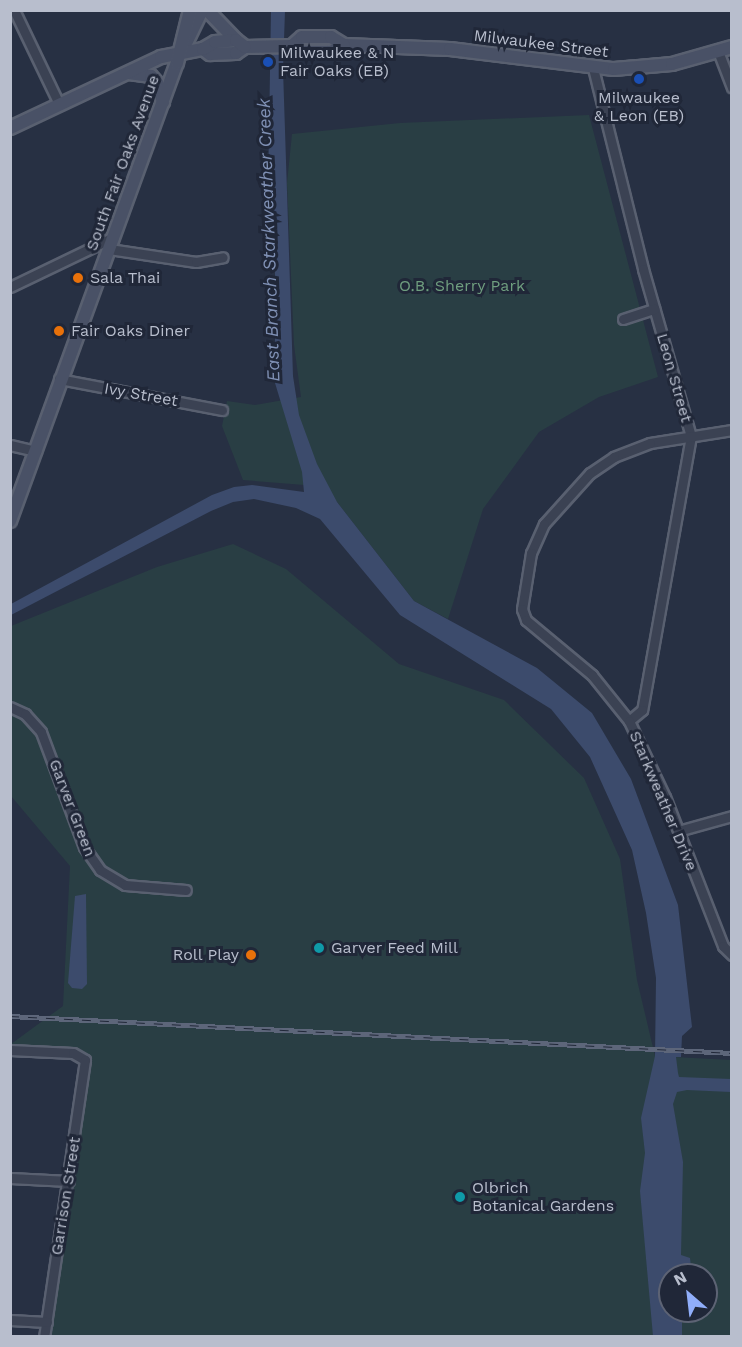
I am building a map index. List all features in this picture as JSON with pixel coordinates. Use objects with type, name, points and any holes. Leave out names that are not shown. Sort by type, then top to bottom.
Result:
[{"type":"street","points":[[14,10],[59,104]]},
{"type":"street","points":[[180,52],[190,10]]},
{"type":"street","points":[[180,52],[202,10]]},
{"type":"street","points":[[207,10],[241,44]]},
{"type":"street","name":"Milwaukee Street","points":[[10,128],[125,73],[180,52],[203,49],[215,42],[292,46],[302,38],[331,37],[344,45],[450,49],[593,68],[672,64],[732,46]]},
{"type":"street","points":[[718,51],[732,87]]},
{"type":"street","name":"South Fair Oaks Avenue","points":[[10,521],[59,380],[112,243],[180,52]]},
{"type":"street","name":"Leon Street","points":[[593,68],[654,309],[691,436],[642,710],[629,721]]},
{"type":"street","points":[[125,73],[151,76],[157,83],[163,102]]},
{"type":"street","points":[[10,287],[112,243],[196,262],[223,257]]},
{"type":"street","points":[[623,319],[654,309]]},
{"type":"street","name":"Ivy Street","points":[[59,380],[222,411]]},
{"type":"street","points":[[691,436],[732,430]]},
{"type":"street","name":"Starkweather Drive","points":[[691,436],[650,443],[614,457],[590,472],[560,502],[531,553],[522,591],[524,616],[592,675],[629,721],[730,953]]},
{"type":"street","points":[[10,445],[36,451]]},
{"type":"street","name":"Garver Green","points":[[10,707],[25,714],[42,732],[93,863],[125,885],[186,890]]},
{"type":"street","points":[[678,831],[732,816]]},
{"type":"street","name":"Garrison Street","points":[[10,1050],[73,1053],[83,1057],[86,1070],[44,1336]]},
{"type":"street","points":[[10,1178],[69,1181]]},
{"type":"street","points":[[10,1320],[46,1322]]},
{"type":"green space","name":"O.B. Sherry Park","points":[[589,115],[658,377],[599,397],[539,432],[483,509],[448,619],[414,601],[337,502],[317,486],[243,480],[222,426],[227,401],[255,405],[301,397],[294,345],[287,183],[292,134],[400,123]]},
{"type":"green space","points":[[233,544],[286,569],[399,664],[504,700],[584,778],[620,859],[637,980],[655,1056],[731,1060],[731,1336],[44,1336],[83,1057],[11,1050],[11,1044],[63,1006],[70,866],[11,796],[11,626],[157,567]]},
{"type":"water","points":[[271,11],[285,11],[283,69],[293,376],[299,415],[317,464],[337,502],[414,601],[537,668],[592,713],[631,779],[678,905],[692,1027],[682,1036],[681,1057],[676,1057],[679,1077],[731,1079],[731,1092],[687,1090],[677,1092],[673,1104],[683,1162],[681,1255],[690,1258],[691,1263],[658,1263],[658,1323],[682,1323],[682,1336],[653,1336],[640,1191],[645,1153],[641,1118],[655,1056],[656,978],[646,913],[632,850],[590,757],[551,709],[400,615],[320,519],[296,508],[254,499],[233,502],[211,511],[11,615],[11,604],[212,495],[234,487],[252,485],[304,492],[302,472],[275,383],[275,266],[268,192]]},
{"type":"water","points":[[86,894],[87,984],[82,989],[72,988],[68,983],[75,896]]},
{"type":"railway","points":[[10,1016],[732,1053]]},
{"type":"place","name":"Milwaukee & N Fair Oaks (EB)","points":[[268,62]]},
{"type":"place","name":"Milwaukee & Leon (EB)","points":[[639,79]]},
{"type":"place","name":"Sala Thai","points":[[78,278]]},
{"type":"place","name":"Fair Oaks Diner","points":[[59,331]]},
{"type":"place","name":"Garver Feed Mill","points":[[319,948]]},
{"type":"place","name":"Roll Play","points":[[251,955]]},
{"type":"place","name":"Olbrich Botanical Gardens","points":[[460,1197]]},
{"type":"water label","name":"East Branch Starkweather Creek","points":[[269,240]]}]
